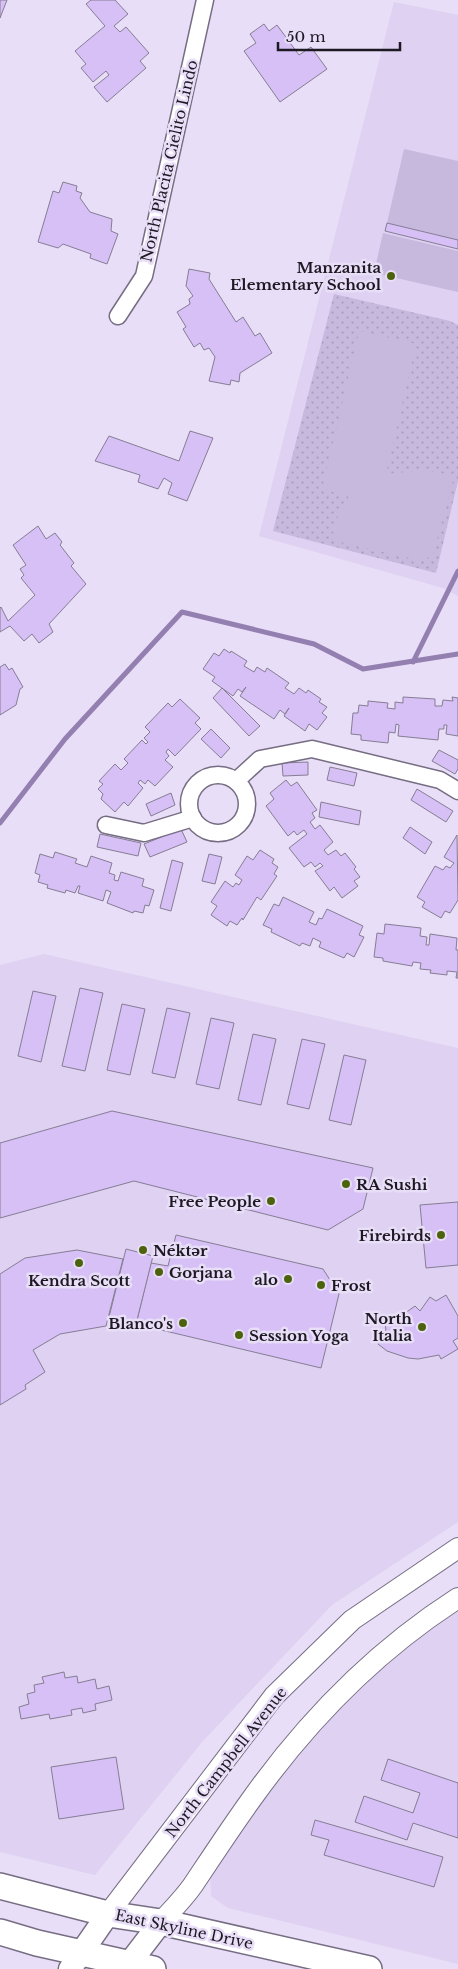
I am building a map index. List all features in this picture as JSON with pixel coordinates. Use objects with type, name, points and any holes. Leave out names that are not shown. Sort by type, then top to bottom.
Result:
[{"type":"main road","name":"East Skyline Drive","points":[[0,1886],[108,1914],[161,1922],[369,1969]]},
{"type":"main road","name":"North Campbell Avenue","points":[[75,1961],[108,1914]]},
{"type":"main road","points":[[0,1932],[75,1961],[135,1967],[161,1922]]},
{"type":"street","name":"North Placita Cielito Lindo","points":[[118,316],[144,276],[205,0]]},
{"type":"street","points":[[236,781],[260,759],[312,749],[440,780],[458,791]]},
{"type":"street","points":[[217,774],[227,776],[236,781],[246,797],[247,806],[245,816],[240,824],[223,832],[213,833],[204,830],[192,818],[189,809],[192,789],[207,776],[217,774]]},
{"type":"street","points":[[106,824],[144,833],[192,818]]},
{"type":"street","name":"North Campbell Avenue","points":[[108,1914],[274,1696],[352,1620],[458,1548]]},
{"type":"street","points":[[161,1922],[192,1886],[254,1795],[317,1717],[367,1667],[425,1619],[458,1598]]},
{"type":"shaded area","name":"Manzanita Elementary School","points":[[394,2],[458,15],[458,596],[443,588],[259,536]]},
{"type":"shaded area","points":[[404,149],[458,161],[458,240],[387,223]]},
{"type":"shaded area","points":[[383,233],[458,251],[458,292],[374,273]]},
{"type":"shaded area","points":[[334,294],[450,321],[458,325],[458,481],[436,573],[273,531]]},
{"type":"shaded area","points":[[359,331],[416,344],[386,474],[437,472],[454,477],[433,555],[422,561],[332,540],[335,522],[349,496],[322,489]]},
{"type":"shaded area","points":[[44,954],[458,1048],[458,1522],[332,1605],[203,1741],[95,1875],[0,1852],[0,965]]},
{"type":"shaded area","points":[[458,1608],[458,1964],[228,1908],[211,1896],[210,1871],[296,1756],[336,1711],[415,1639]]},
{"type":"building","points":[[0,0],[7,0],[0,18]]},
{"type":"building","points":[[91,0],[115,0],[128,14],[114,26],[120,32],[126,27],[149,53],[140,61],[146,68],[107,102],[94,87],[109,75],[106,71],[93,82],[81,68],[86,64],[75,51],[105,26],[86,4]]},
{"type":"building","points":[[264,24],[269,31],[277,25],[299,55],[311,47],[327,69],[280,102],[244,51],[256,43],[250,34]]},
{"type":"building","points":[[63,182],[77,186],[76,191],[82,193],[80,198],[90,212],[112,219],[111,231],[118,234],[107,264],[90,258],[91,254],[63,244],[58,248],[38,242],[53,191],[59,193]]},
{"type":"building","points":[[387,223],[458,240],[458,249],[385,231]]},
{"type":"building","points":[[189,269],[210,273],[209,279],[236,322],[243,317],[255,336],[260,333],[272,353],[240,373],[239,382],[231,380],[230,385],[209,381],[215,357],[209,348],[204,350],[200,343],[194,347],[183,329],[186,327],[177,312],[190,304],[189,299],[193,296],[186,286]]},
{"type":"building","points":[[190,431],[213,438],[187,501],[168,494],[172,483],[164,478],[158,489],[138,482],[140,475],[95,461],[109,436],[179,461]]},
{"type":"building","points":[[38,526],[46,539],[55,533],[62,542],[60,545],[74,563],[71,566],[86,584],[49,624],[53,632],[39,643],[32,634],[24,641],[10,626],[0,632],[0,608],[8,621],[35,595],[21,578],[24,575],[20,569],[26,565],[13,545]]},
{"type":"building","points":[[224,649],[247,661],[244,666],[254,672],[257,667],[265,672],[267,668],[289,683],[285,688],[294,694],[299,688],[306,693],[308,690],[321,699],[319,702],[327,707],[322,713],[327,717],[317,730],[309,724],[305,731],[284,716],[289,708],[285,714],[280,710],[274,719],[240,696],[246,687],[242,692],[238,689],[233,696],[212,681],[215,677],[203,669],[214,653],[219,656]]},
{"type":"building","points":[[5,664],[9,670],[12,668],[23,687],[20,689],[16,705],[0,715],[0,667]]},
{"type":"building","points":[[222,688],[260,726],[249,736],[213,698]]},
{"type":"building","points":[[403,697],[435,699],[435,706],[442,706],[443,700],[453,701],[452,697],[458,698],[458,736],[446,734],[447,725],[444,725],[444,729],[439,729],[438,740],[398,736],[399,725],[396,724],[395,733],[389,732],[388,743],[361,740],[361,735],[351,734],[353,713],[358,713],[359,705],[368,706],[368,701],[388,703],[387,708],[395,709],[395,702],[403,703]]},
{"type":"building","points":[[180,699],[200,718],[195,723],[201,729],[175,756],[168,749],[166,752],[169,756],[165,760],[173,767],[155,786],[148,780],[145,784],[140,780],[138,783],[143,788],[128,806],[124,802],[115,812],[101,799],[103,794],[98,789],[103,784],[99,781],[115,764],[121,770],[128,763],[124,759],[142,740],[146,744],[148,742],[144,738],[150,732],[145,727],[168,703],[172,707]]},
{"type":"building","points":[[211,729],[230,748],[221,758],[201,739]]},
{"type":"building","points":[[439,750],[458,760],[458,769],[455,774],[432,761]]},
{"type":"building","points":[[308,762],[308,775],[283,776],[282,763]]},
{"type":"building","points":[[330,767],[357,773],[354,786],[327,780]]},
{"type":"building","points":[[286,780],[291,786],[297,782],[317,810],[312,813],[315,818],[310,822],[315,829],[320,825],[333,842],[324,850],[328,855],[336,850],[341,856],[345,853],[356,867],[354,869],[360,877],[354,881],[358,886],[342,898],[334,887],[330,891],[315,871],[323,866],[320,863],[315,867],[311,862],[304,867],[289,848],[307,834],[304,830],[297,835],[294,831],[288,836],[266,806],[274,799],[270,793]]},
{"type":"building","points":[[417,789],[453,811],[446,822],[411,800]]},
{"type":"building","points":[[171,793],[175,805],[151,816],[146,804]]},
{"type":"building","points":[[321,802],[361,811],[359,825],[319,817]]},
{"type":"building","points":[[410,827],[432,842],[425,854],[403,838]]},
{"type":"building","points":[[181,829],[187,842],[150,857],[144,844]]},
{"type":"building","points":[[100,834],[141,843],[138,856],[97,847]]},
{"type":"building","points":[[457,835],[458,900],[450,913],[445,911],[441,918],[422,907],[425,902],[417,897],[435,866],[443,870],[446,866],[450,868],[454,863],[444,857]]},
{"type":"building","points":[[260,850],[274,859],[272,863],[278,867],[274,874],[277,876],[261,900],[257,897],[243,920],[242,918],[237,925],[230,921],[227,926],[211,915],[217,906],[211,902],[225,881],[233,887],[236,883],[239,885],[242,880],[235,875],[247,856],[253,860]]},
{"type":"building","points":[[55,852],[77,859],[75,863],[87,867],[91,856],[112,863],[109,873],[115,875],[114,880],[118,881],[121,872],[144,879],[142,886],[154,890],[149,906],[145,905],[143,913],[134,911],[133,913],[107,903],[111,892],[106,890],[103,901],[78,893],[80,886],[78,886],[75,893],[66,890],[65,893],[47,888],[48,885],[38,882],[40,875],[35,873],[40,854],[53,858]]},
{"type":"building","points":[[209,854],[222,857],[215,884],[202,881]]},
{"type":"building","points":[[172,860],[183,863],[171,911],[160,908]]},
{"type":"building","points":[[283,897],[314,912],[309,922],[316,925],[319,918],[322,919],[327,909],[363,926],[359,935],[364,937],[354,957],[347,953],[344,958],[319,947],[321,942],[313,938],[310,946],[302,943],[300,946],[271,932],[272,929],[263,925],[274,904],[279,906]]},
{"type":"building","points":[[385,924],[421,928],[420,936],[427,937],[426,945],[429,945],[430,934],[457,938],[458,978],[456,978],[457,972],[447,971],[447,975],[430,973],[431,970],[420,969],[421,963],[413,962],[412,966],[383,961],[383,958],[374,957],[377,933],[384,934]]},
{"type":"building","points":[[80,988],[103,993],[85,1071],[62,1066]]},
{"type":"building","points":[[33,991],[56,996],[41,1062],[18,1056]]},
{"type":"building","points":[[122,1004],[145,1009],[130,1075],[107,1070]]},
{"type":"building","points":[[167,1008],[190,1013],[175,1078],[152,1073]]},
{"type":"building","points":[[211,1018],[234,1023],[219,1089],[196,1084]]},
{"type":"building","points":[[253,1034],[276,1039],[261,1105],[238,1100]]},
{"type":"building","points":[[302,1039],[325,1044],[309,1109],[287,1104]]},
{"type":"building","points":[[344,1055],[366,1060],[351,1125],[329,1120]]},
{"type":"building","points":[[112,1111],[373,1168],[363,1209],[328,1230],[134,1181],[0,1218],[0,1143]]},
{"type":"building","name":"Firebirds","points":[[458,1202],[458,1265],[426,1268],[420,1205]]},
{"type":"building","points":[[176,1235],[323,1269],[339,1294],[321,1368],[136,1324],[151,1263],[168,1266]]},
{"type":"building","points":[[126,1249],[153,1256],[136,1324],[109,1317]]},
{"type":"building","points":[[77,1250],[123,1259],[106,1326],[60,1334],[33,1350],[45,1372],[25,1385],[26,1389],[0,1405],[0,1274],[25,1258]]},
{"type":"building","name":"North Italia","points":[[446,1295],[458,1316],[458,1338],[453,1341],[458,1349],[441,1359],[439,1355],[418,1359],[408,1358],[387,1351],[378,1344],[386,1330],[385,1324],[397,1319],[415,1306],[420,1311],[430,1297],[436,1301]]},
{"type":"building","points":[[64,1672],[65,1678],[77,1676],[78,1683],[95,1679],[97,1689],[109,1686],[112,1700],[95,1704],[96,1710],[83,1713],[82,1708],[71,1710],[72,1715],[50,1719],[49,1714],[21,1719],[19,1707],[29,1704],[27,1694],[35,1692],[34,1685],[44,1683],[42,1677]]},
{"type":"building","points":[[116,1757],[124,1809],[59,1819],[51,1767]]},
{"type":"building","points":[[388,1759],[458,1783],[458,1838],[413,1823],[407,1840],[355,1822],[364,1796],[413,1813],[420,1793],[381,1780]]},
{"type":"building","points":[[315,1820],[443,1857],[434,1887],[324,1855],[329,1840],[311,1835]]},
{"type":"waterway","points":[[413,662],[458,571]]},
{"type":"waterway","points":[[0,823],[65,739],[182,612],[314,644],[363,669],[458,654]]},
{"type":"place","name":"Manzanita Elementary School","points":[[391,276]]},
{"type":"place","name":"RA Sushi","points":[[346,1184]]},
{"type":"place","name":"Free People","points":[[271,1201]]},
{"type":"place","name":"Firebirds","points":[[441,1235]]},
{"type":"place","name":"Néktər","points":[[143,1250]]},
{"type":"place","name":"Kendra Scott","points":[[79,1263]]},
{"type":"place","name":"Gorjana","points":[[159,1272]]},
{"type":"place","name":"alo","points":[[288,1279]]},
{"type":"place","name":"Frost","points":[[321,1285]]},
{"type":"place","name":"Blanco's","points":[[183,1323]]},
{"type":"place","name":"North Italia","points":[[422,1327]]},
{"type":"place","name":"Session Yoga","points":[[239,1335]]}]
